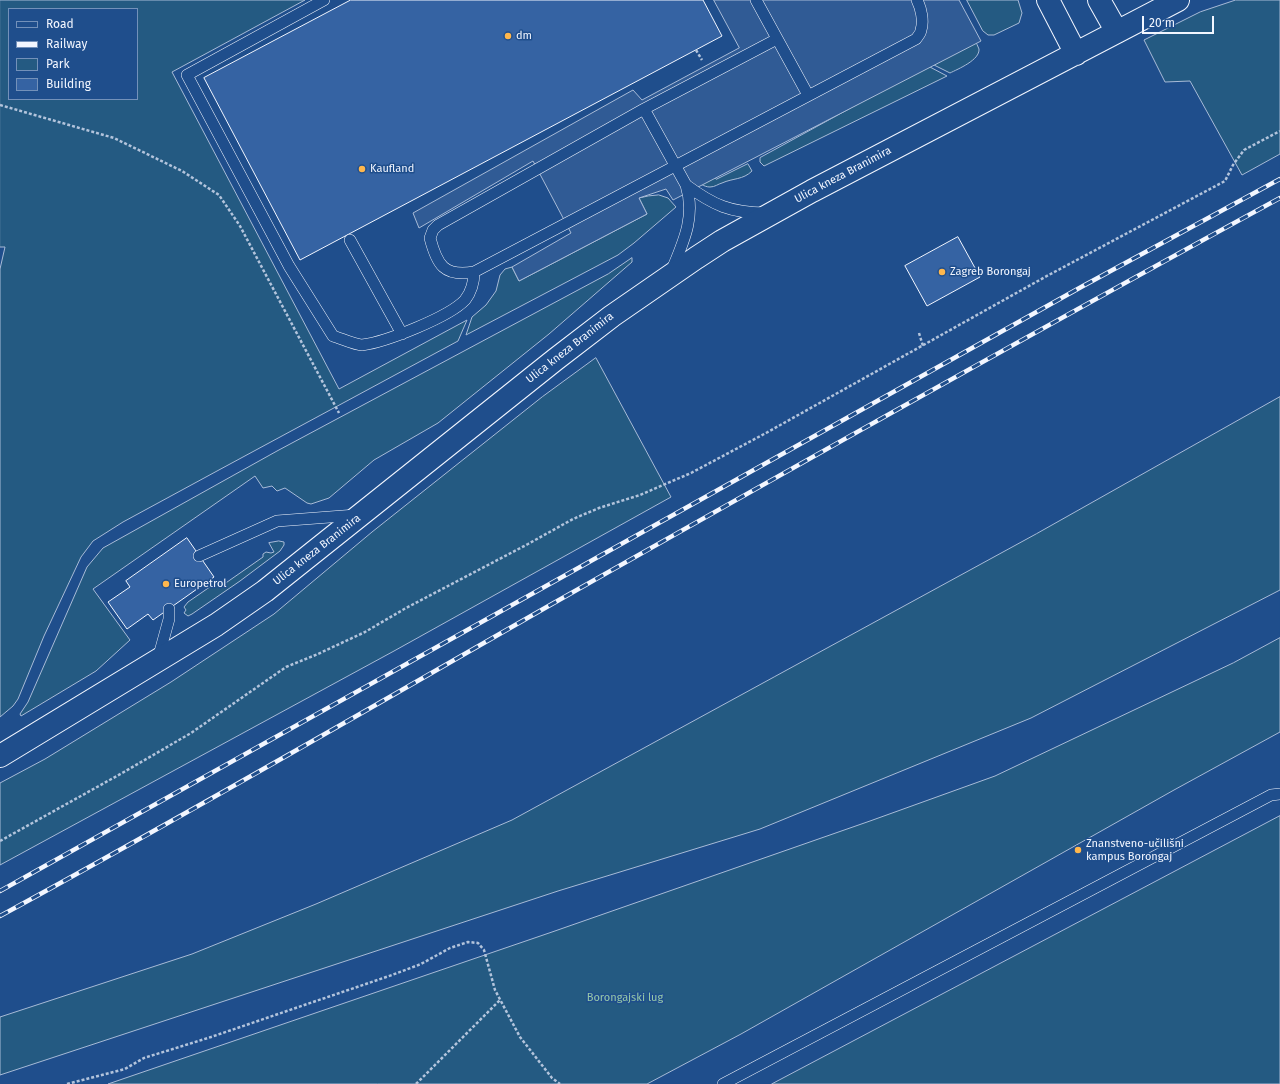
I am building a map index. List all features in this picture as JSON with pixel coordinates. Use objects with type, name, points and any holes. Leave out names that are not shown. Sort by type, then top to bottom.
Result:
[{"type":"main road","points":[[1048,0],[1076,54]]},
{"type":"main road","points":[[1100,0],[1117,32]]},
{"type":"main road","name":"Ulica kneza Branimira","points":[[0,756],[157,662],[216,625],[265,591],[556,359],[669,275],[722,241],[773,213],[1178,0]]},
{"type":"lane","points":[[324,0],[187,75],[289,266],[333,336],[360,345],[402,334],[452,310],[465,300],[472,288],[474,272]]},
{"type":"lane","points":[[756,0],[808,95]]},
{"type":"lane","points":[[777,39],[644,109],[438,225],[433,230],[430,238],[438,260],[445,269],[453,273],[474,272],[916,39],[922,30],[922,18],[920,6],[917,0]]},
{"type":"lane","points":[[644,109],[686,185],[689,195],[689,223],[684,242],[669,275]]},
{"type":"lane","points":[[686,185],[705,199],[720,206],[752,213],[773,213]]},
{"type":"lane","points":[[350,240],[402,334]]},
{"type":"lane","points":[[199,556],[277,521],[362,514]]},
{"type":"lane","points":[[157,662],[169,619],[169,609]]},
{"type":"lane","points":[[723,1084],[1271,795],[1280,794]]},
{"type":"path","points":[[0,105],[114,138],[182,171],[219,195],[240,226],[338,413]]},
{"type":"path","points":[[0,841],[191,733],[286,667],[365,632],[406,608],[573,519],[599,508],[640,495],[691,473],[923,346],[1045,277],[1225,181],[1232,165],[1244,150],[1280,132]]},
{"type":"path","points":[[919,333],[923,346]]},
{"type":"path","points":[[0,837],[5,838]]},
{"type":"path","points":[[67,1084],[125,1069],[144,1058],[211,1037],[392,975],[421,964],[450,948],[468,942],[478,944],[484,950],[495,990],[520,1037],[552,1078],[560,1084]]},
{"type":"path","points":[[416,1084],[500,1000]]},
{"type":"green space","points":[[0,0],[305,0],[172,72],[339,389],[467,320],[458,341],[123,522],[93,541],[81,557],[44,636],[18,699],[13,706],[0,717],[0,269],[5,247],[0,247]]},
{"type":"green space","points":[[967,0],[1018,0],[1022,13],[1019,23],[994,35],[988,35],[983,31]]},
{"type":"green space","points":[[1236,0],[1280,0],[1280,154],[1242,175],[1190,81],[1165,82],[1144,40],[1200,12]]},
{"type":"green space","points":[[975,40],[979,49],[978,53],[976,57],[963,67],[950,73],[932,64]]},
{"type":"green space","points":[[928,66],[947,76],[764,166],[760,162],[760,158]]},
{"type":"green space","points":[[748,164],[752,171],[745,176],[726,181],[712,187],[707,187],[701,184],[708,168],[716,179]]},
{"type":"green space","points":[[659,195],[668,198],[676,207],[618,255],[466,335],[472,317],[486,305],[496,291],[500,275],[505,269],[512,267],[519,281],[647,214],[639,198]]},
{"type":"green space","points":[[632,258],[632,262],[549,334],[438,423],[374,460],[329,498],[311,504],[307,503],[285,488],[277,491],[272,486],[263,488],[255,476],[93,589],[130,640],[96,671],[21,716],[20,714],[28,702],[87,567],[103,548],[277,451],[608,274]]},
{"type":"green space","points":[[596,358],[671,497],[394,651],[0,865],[0,783],[45,759],[171,682],[274,614],[372,532],[542,397]]},
{"type":"green space","points":[[1280,397],[1280,590],[1031,718],[760,829],[558,891],[0,1075],[0,1017],[192,954],[316,904],[512,820],[1036,534]]},
{"type":"green space","points":[[279,541],[284,542],[284,545],[280,551],[192,614],[188,616],[184,613],[186,610],[184,607],[188,602],[217,582],[220,587],[263,557],[263,554],[266,552],[274,552],[269,543]]},
{"type":"green space","name":"Borongajski lug","points":[[1280,638],[1280,732],[1174,790],[741,1034],[647,1084],[108,1084],[552,932],[995,776],[1233,663]]},
{"type":"green space","points":[[1280,816],[1280,1084],[772,1084]]},
{"type":"shaded area","points":[[714,0],[959,0],[981,41],[673,200],[666,189],[639,198],[647,214],[519,281],[512,267],[571,233],[533,161],[419,228],[413,213],[633,90],[642,100],[739,48]]},
{"type":"building","name":"Kaufland","points":[[351,0],[703,0],[722,36],[300,260],[204,78]]},
{"type":"building","name":"Zagreb Borongaj","points":[[958,237],[980,277],[927,306],[905,266]]},
{"type":"building","name":"Europetrol","points":[[187,538],[214,577],[153,620],[148,614],[127,629],[108,602],[130,587],[126,581]]},
{"type":"railway","points":[[0,891],[1083,286],[1280,179]]},
{"type":"railway","points":[[0,916],[208,801],[824,450],[1280,198]]},
{"type":"place","name":"dm","points":[[508,36]]},
{"type":"place","name":"Kaufland","points":[[362,169]]},
{"type":"place","name":"Zagreb Borongaj","points":[[942,272]]},
{"type":"place","name":"Europetrol","points":[[166,584]]},
{"type":"place","name":"Znanstveno-učilišni kampus Borongaj","points":[[1078,850]]}]
